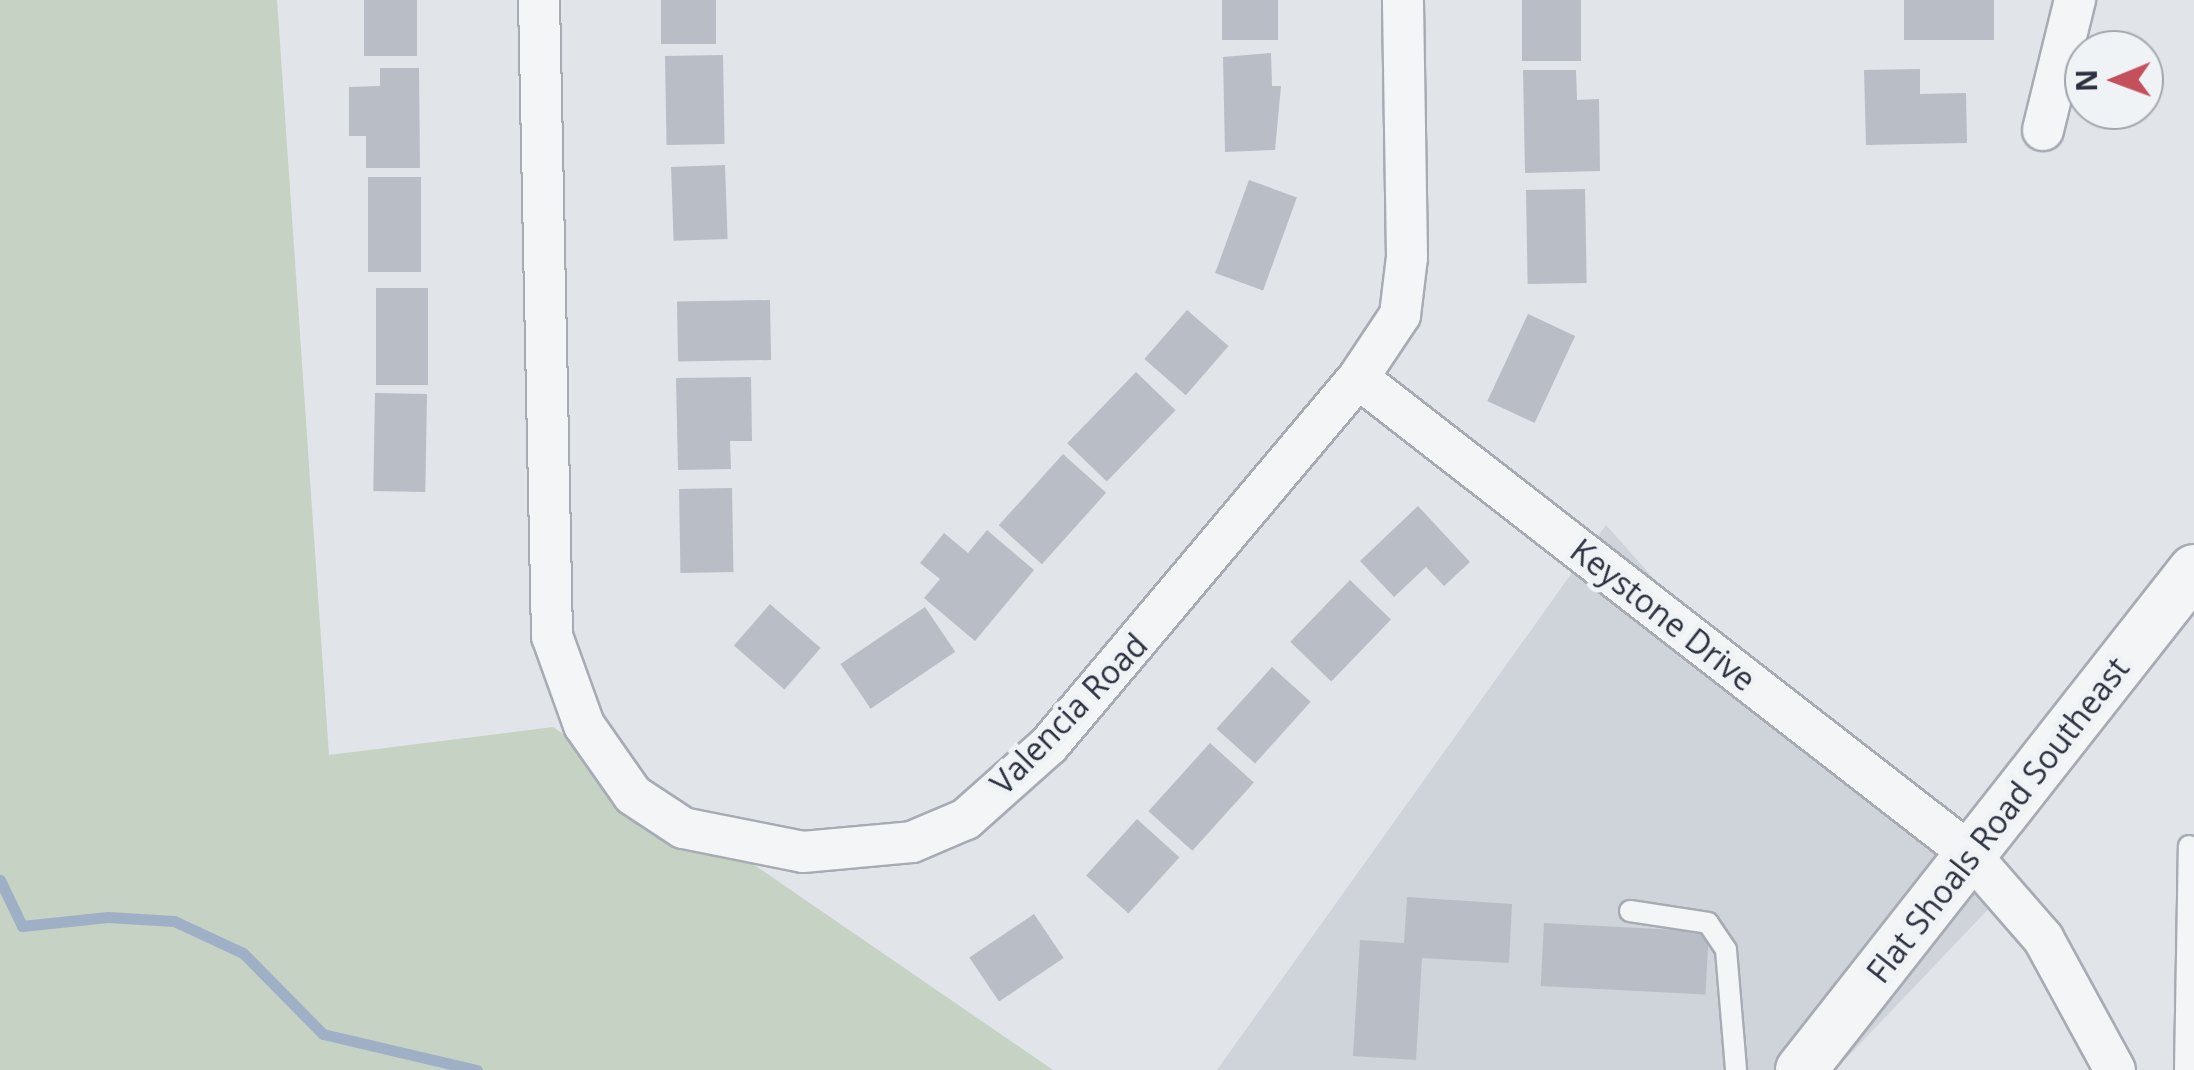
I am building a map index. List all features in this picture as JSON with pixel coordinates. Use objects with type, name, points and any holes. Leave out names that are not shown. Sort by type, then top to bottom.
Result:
[{"type":"street","name":"Valencia Road","points":[[539,0],[552,636],[584,725],[633,795],[683,828],[740,844],[861,851],[912,842],[966,819],[1049,746],[1358,378],[1400,315],[1407,257],[1403,0]]},
{"type":"street","points":[[2043,130],[2075,0]]},
{"type":"street","name":"Keystone Drive","points":[[1358,378],[1967,851],[2043,938],[2115,1070]]},
{"type":"street","name":"Flat Shoals Road Southeast","points":[[1801,1070],[1967,851],[2194,570]]},
{"type":"lane","points":[[2185,1070],[2189,846]]},
{"type":"lane","points":[[1630,911],[1708,923],[1726,950],[1736,1070]]},
{"type":"shaded area","points":[[1606,525],[1776,716],[1995,902],[1835,1070],[1217,1070]]},
{"type":"green space","points":[[0,0],[277,0],[329,755],[553,727],[1053,1070],[0,1070]]},
{"type":"building","points":[[364,0],[417,0],[417,56],[364,56]]},
{"type":"building","points":[[661,0],[716,0],[716,44],[661,44]]},
{"type":"building","points":[[1222,0],[1278,0],[1278,40],[1222,40]]},
{"type":"building","points":[[1522,0],[1581,0],[1581,61],[1522,61]]},
{"type":"building","points":[[1904,0],[1994,0],[1994,40],[1904,40]]},
{"type":"building","points":[[1271,53],[1272,86],[1281,86],[1275,150],[1225,152],[1223,57]]},
{"type":"building","points":[[723,55],[725,144],[667,145],[665,56]]},
{"type":"building","points":[[380,68],[419,68],[420,168],[366,168],[366,136],[349,136],[349,87],[380,86]]},
{"type":"building","points":[[1920,69],[1920,94],[1966,93],[1967,143],[1866,145],[1864,70]]},
{"type":"building","points":[[1523,70],[1576,70],[1577,100],[1599,99],[1600,171],[1525,173]]},
{"type":"building","points":[[725,165],[728,239],[674,241],[671,167]]},
{"type":"building","points":[[368,177],[421,177],[421,272],[368,272]]},
{"type":"building","points":[[1249,180],[1297,197],[1263,290],[1215,273]]},
{"type":"building","points":[[1585,189],[1587,283],[1528,284],[1526,190]]},
{"type":"building","points":[[376,288],[428,288],[428,385],[376,385]]},
{"type":"building","points":[[770,300],[771,360],[678,362],[677,302]]},
{"type":"building","points":[[1187,310],[1229,346],[1186,395],[1144,359]]},
{"type":"building","points":[[1528,314],[1575,336],[1535,423],[1487,401]]},
{"type":"building","points":[[1136,372],[1176,410],[1107,481],[1067,443]]},
{"type":"building","points":[[751,377],[752,441],[730,441],[731,469],[678,470],[676,378]]},
{"type":"building","points":[[375,393],[427,394],[425,492],[373,491]]},
{"type":"building","points":[[1063,454],[1106,493],[1042,564],[999,525]]},
{"type":"building","points":[[732,488],[733,572],[680,573],[679,489]]},
{"type":"building","points":[[1418,506],[1470,562],[1444,586],[1426,567],[1394,597],[1360,561]]},
{"type":"building","points":[[987,530],[1034,570],[975,641],[924,598],[940,579],[920,563],[944,533],[968,553]]},
{"type":"building","points":[[1350,580],[1391,620],[1331,681],[1290,642]]},
{"type":"building","points":[[770,604],[821,648],[784,689],[734,646]]},
{"type":"building","points":[[925,607],[955,652],[871,709],[840,664]]},
{"type":"building","points":[[1272,667],[1311,702],[1255,763],[1216,729]]},
{"type":"building","points":[[1210,743],[1254,782],[1192,851],[1148,811]]},
{"type":"building","points":[[1137,819],[1179,857],[1129,914],[1086,875]]},
{"type":"building","points":[[1407,897],[1512,904],[1509,963],[1422,958],[1416,1060],[1353,1056],[1360,940],[1404,943]]},
{"type":"building","points":[[1034,914],[1064,958],[999,1002],[969,958]]},
{"type":"building","points":[[1544,923],[1709,932],[1705,995],[1541,986]]},
{"type":"waterway","points":[[0,880],[22,926],[108,917],[174,921],[243,953],[323,1034],[477,1070]]}]
